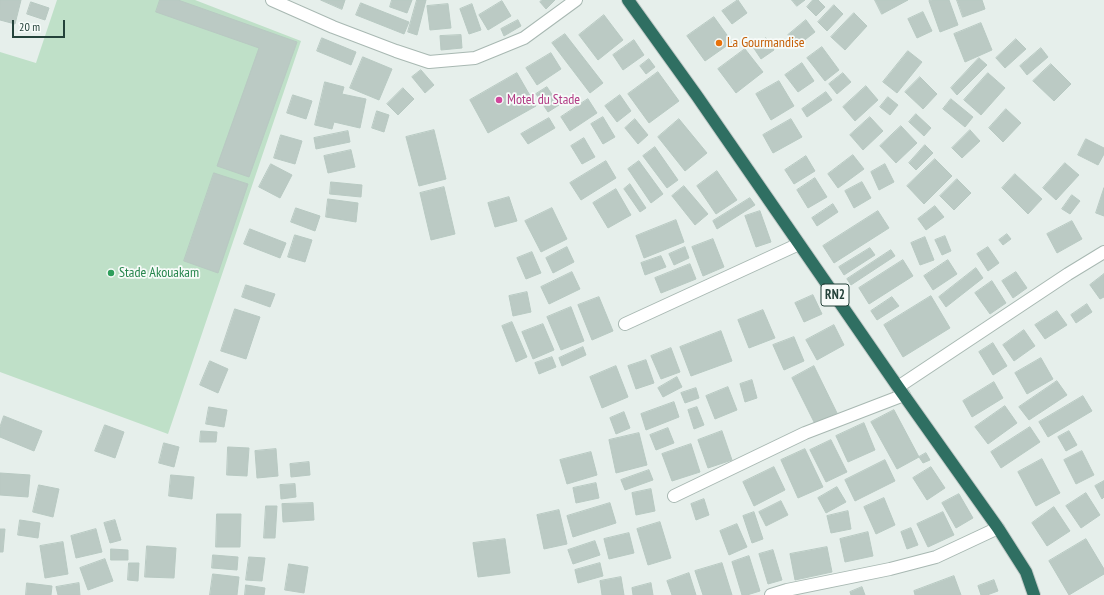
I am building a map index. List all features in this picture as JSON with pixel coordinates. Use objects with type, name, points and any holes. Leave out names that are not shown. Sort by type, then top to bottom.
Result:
[{"type":"highway","name":"RN2","points":[[628,0],[697,96],[901,391],[998,528],[1026,572],[1034,595]]},
{"type":"street","points":[[272,0],[333,27],[430,62],[475,58],[524,38],[576,0]]},
{"type":"street","points":[[625,324],[799,244]]},
{"type":"street","points":[[674,496],[805,433],[901,391],[1068,274],[1104,252]]},
{"type":"street","points":[[771,595],[787,590],[890,569],[936,557],[998,528]]},
{"type":"green space","name":"Stade Akouakam","points":[[57,0],[195,0],[301,41],[168,434],[0,372],[0,52],[36,63]]},
{"type":"building","points":[[0,0],[21,0],[15,24],[0,20]]},
{"type":"building","points":[[160,0],[178,0],[297,42],[249,177],[217,166],[259,48],[156,12]]},
{"type":"building","points":[[321,0],[345,0],[342,9]]},
{"type":"building","points":[[392,0],[412,0],[407,13],[390,7]]},
{"type":"building","points":[[417,0],[426,0],[417,35],[408,32]]},
{"type":"building","points":[[542,0],[555,0],[546,9],[540,2]]},
{"type":"building","points":[[738,0],[747,13],[732,24],[722,11]]},
{"type":"building","points":[[792,0],[805,0],[797,6]]},
{"type":"building","points":[[813,0],[818,0],[825,7],[816,16],[807,7]]},
{"type":"building","points":[[875,0],[908,0],[882,14]]},
{"type":"building","points":[[949,0],[958,25],[940,32],[929,1]]},
{"type":"building","points":[[957,0],[982,0],[985,9],[963,17]]},
{"type":"building","points":[[502,1],[511,16],[488,30],[479,15]]},
{"type":"building","points":[[31,2],[49,8],[45,20],[27,14]]},
{"type":"building","points":[[361,3],[409,22],[404,34],[356,15]]},
{"type":"building","points":[[448,4],[451,28],[430,30],[427,6]]},
{"type":"building","points":[[472,4],[481,30],[469,34],[460,9]]},
{"type":"building","points":[[834,5],[843,14],[827,31],[818,22]]},
{"type":"building","points":[[923,12],[932,31],[917,38],[908,19]]},
{"type":"building","points":[[854,13],[867,26],[845,50],[831,37]]},
{"type":"building","points":[[604,15],[623,40],[598,60],[579,35]]},
{"type":"building","points":[[714,17],[732,42],[705,61],[687,36]]},
{"type":"building","points":[[518,20],[521,26],[504,36],[501,29]]},
{"type":"building","points":[[806,20],[815,32],[797,46],[788,35]]},
{"type":"building","points":[[981,23],[992,50],[965,62],[954,34]]},
{"type":"building","points":[[565,34],[603,83],[590,93],[552,43]]},
{"type":"building","points":[[461,35],[462,48],[441,50],[440,36]]},
{"type":"building","points":[[322,38],[356,52],[351,65],[317,51]]},
{"type":"building","points":[[766,38],[774,50],[761,59],[753,47]]},
{"type":"building","points":[[1016,39],[1026,49],[1005,68],[996,58]]},
{"type":"building","points":[[634,40],[644,55],[623,70],[613,55]]},
{"type":"building","points":[[822,47],[839,70],[825,81],[807,58]]},
{"type":"building","points":[[1041,48],[1048,57],[1027,75],[1020,66]]},
{"type":"building","points":[[745,49],[763,72],[736,93],[718,69]]},
{"type":"building","points":[[908,51],[922,62],[897,93],[883,82]]},
{"type":"building","points":[[551,53],[561,69],[537,85],[526,68]]},
{"type":"building","points":[[363,57],[392,69],[379,100],[350,88]]},
{"type":"building","points":[[979,58],[987,65],[957,95],[951,88]]},
{"type":"building","points":[[649,59],[655,67],[646,74],[640,66]]},
{"type":"building","points":[[802,63],[814,81],[798,92],[785,75]]},
{"type":"building","points":[[1051,64],[1071,84],[1054,101],[1033,81]]},
{"type":"building","points":[[421,70],[434,85],[425,93],[412,77]]},
{"type":"building","points":[[658,72],[679,101],[649,123],[628,94]]},
{"type":"building","points":[[517,73],[536,106],[488,133],[470,100]]},
{"type":"building","points":[[843,73],[851,82],[837,94],[829,84]]},
{"type":"building","points":[[988,73],[1005,88],[981,115],[964,100]]},
{"type":"building","points":[[920,77],[937,94],[923,109],[905,92]]},
{"type":"building","points":[[779,81],[794,106],[771,120],[756,94]]},
{"type":"building","points":[[325,82],[344,87],[342,94],[366,99],[360,128],[334,122],[332,129],[315,125]]},
{"type":"building","points":[[866,86],[878,100],[855,121],[843,107]]},
{"type":"building","points":[[547,87],[559,105],[548,112],[536,94]]},
{"type":"building","points":[[403,88],[414,99],[398,115],[387,104]]},
{"type":"building","points":[[826,92],[832,100],[807,117],[802,109]]},
{"type":"building","points":[[293,95],[312,101],[306,119],[287,113]]},
{"type":"building","points":[[620,95],[631,111],[617,122],[605,106]]},
{"type":"building","points":[[888,97],[898,105],[890,115],[880,107]]},
{"type":"building","points":[[588,99],[597,113],[570,131],[561,117]]},
{"type":"building","points":[[951,99],[973,117],[965,127],[943,109]]},
{"type":"building","points":[[1006,109],[1021,123],[1003,142],[989,128]]},
{"type":"building","points":[[377,111],[389,115],[384,132],[372,128]]},
{"type":"building","points":[[916,114],[931,128],[924,136],[909,122]]},
{"type":"building","points":[[603,117],[615,137],[603,144],[591,124]]},
{"type":"building","points":[[870,117],[883,131],[863,150],[850,135]]},
{"type":"building","points":[[549,118],[555,128],[528,144],[521,134]]},
{"type":"building","points":[[635,119],[648,135],[638,144],[625,128]]},
{"type":"building","points":[[679,119],[707,153],[685,171],[658,137]]},
{"type":"building","points":[[791,119],[802,137],[773,153],[763,135]]},
{"type":"building","points":[[901,126],[917,143],[896,163],[880,146]]},
{"type":"building","points":[[434,130],[446,179],[419,186],[406,137]]},
{"type":"building","points":[[970,130],[980,141],[962,158],[952,148]]},
{"type":"building","points":[[348,131],[350,142],[316,149],[314,138]]},
{"type":"building","points":[[281,135],[302,141],[295,164],[274,158]]},
{"type":"building","points":[[584,138],[595,157],[582,164],[571,146]]},
{"type":"building","points":[[1086,139],[1104,148],[1104,154],[1098,165],[1078,155]]},
{"type":"building","points":[[925,145],[933,153],[916,170],[909,163]]},
{"type":"building","points":[[655,147],[678,180],[667,188],[643,156]]},
{"type":"building","points":[[351,150],[355,167],[328,173],[324,156]]},
{"type":"building","points":[[853,155],[864,169],[838,188],[828,174]]},
{"type":"building","points":[[806,156],[815,171],[794,184],[785,170]]},
{"type":"building","points":[[935,159],[952,176],[924,204],[907,186]]},
{"type":"building","points":[[606,161],[616,178],[581,200],[570,183]]},
{"type":"building","points":[[639,161],[663,194],[651,203],[628,169]]},
{"type":"building","points":[[1065,163],[1079,175],[1056,200],[1043,188]]},
{"type":"building","points":[[271,164],[292,175],[280,198],[259,187]]},
{"type":"building","points":[[885,164],[894,182],[879,190],[871,172]]},
{"type":"building","points":[[717,171],[737,200],[716,214],[697,186]]},
{"type":"building","points":[[214,173],[248,184],[218,273],[184,261]]},
{"type":"building","points":[[1015,174],[1042,199],[1028,214],[1002,188]]},
{"type":"building","points":[[815,178],[827,197],[808,208],[797,190]]},
{"type":"building","points":[[957,179],[971,193],[954,210],[940,196]]},
{"type":"building","points":[[331,182],[362,185],[361,197],[330,194]]},
{"type":"building","points":[[862,182],[871,198],[854,208],[845,191]]},
{"type":"building","points":[[630,184],[646,208],[640,212],[624,189]]},
{"type":"building","points":[[684,186],[708,214],[695,225],[672,196]]},
{"type":"building","points":[[444,187],[455,234],[431,240],[420,193]]},
{"type":"building","points":[[1104,188],[1104,216],[1096,213]]},
{"type":"building","points":[[616,189],[631,215],[608,228],[593,203]]},
{"type":"building","points":[[1072,195],[1080,201],[1070,214],[1062,209]]},
{"type":"building","points":[[509,197],[517,221],[495,227],[488,203]]},
{"type":"building","points":[[750,198],[755,205],[717,229],[713,221]]},
{"type":"building","points":[[328,199],[358,203],[356,222],[326,217]]},
{"type":"building","points":[[833,204],[838,212],[817,226],[812,218]]},
{"type":"building","points":[[935,206],[944,217],[926,230],[918,219]]},
{"type":"building","points":[[296,208],[320,216],[315,231],[291,222]]},
{"type":"building","points":[[552,208],[567,239],[541,252],[525,221]]},
{"type":"building","points":[[760,211],[771,242],[756,247],[745,216]]},
{"type":"building","points":[[878,211],[889,228],[834,263],[823,246]]},
{"type":"building","points":[[676,220],[684,242],[644,258],[636,236]]},
{"type":"building","points":[[1072,221],[1082,239],[1057,253],[1047,234]]},
{"type":"building","points":[[250,229],[286,243],[280,258],[244,244]]},
{"type":"building","points":[[1007,234],[1011,239],[1003,245],[999,240]]},
{"type":"building","points":[[295,235],[312,240],[305,262],[288,257]]},
{"type":"building","points":[[945,236],[951,251],[942,255],[935,240]]},
{"type":"building","points":[[925,237],[934,260],[920,265],[911,243]]},
{"type":"building","points":[[713,239],[724,267],[703,276],[692,247]]},
{"type":"building","points":[[567,247],[574,262],[553,273],[546,258]]},
{"type":"building","points":[[685,247],[689,258],[674,265],[669,254]]},
{"type":"building","points":[[988,247],[999,263],[988,271],[977,254]]},
{"type":"building","points":[[870,248],[875,255],[844,275],[839,267]]},
{"type":"building","points":[[891,250],[895,256],[851,285],[847,279]]},
{"type":"building","points":[[532,252],[541,273],[526,279],[517,258]]},
{"type":"building","points":[[661,256],[666,267],[645,275],[641,263]]},
{"type":"building","points":[[903,260],[913,276],[869,304],[859,288]]},
{"type":"building","points":[[948,260],[957,274],[933,290],[924,276]]},
{"type":"building","points":[[690,264],[696,279],[661,293],[655,278]]},
{"type":"building","points":[[976,268],[983,278],[946,307],[939,297]]},
{"type":"building","points":[[572,272],[580,289],[549,304],[541,287]]},
{"type":"building","points":[[1016,272],[1027,288],[1013,298],[1002,281]]},
{"type":"building","points":[[1104,274],[1104,297],[1100,299],[1090,285]]},
{"type":"building","points":[[992,281],[1006,303],[990,314],[975,293]]},
{"type":"building","points":[[246,285],[275,294],[270,307],[242,297]]},
{"type":"building","points":[[527,292],[531,312],[513,316],[509,296]]},
{"type":"building","points":[[813,295],[822,314],[804,322],[795,303]]},
{"type":"building","points":[[931,296],[950,328],[903,357],[884,325]]},
{"type":"building","points":[[599,297],[613,331],[592,340],[578,305]]},
{"type":"building","points":[[892,297],[899,306],[877,320],[871,311]]},
{"type":"building","points":[[1087,304],[1092,312],[1076,323],[1071,315]]},
{"type":"building","points":[[571,307],[584,341],[561,350],[547,317]]},
{"type":"building","points":[[235,309],[260,317],[246,359],[221,351]]},
{"type":"building","points":[[763,310],[775,338],[749,348],[738,320]]},
{"type":"building","points":[[1057,311],[1067,325],[1045,339],[1035,325]]},
{"type":"building","points":[[512,322],[527,357],[516,362],[502,326]]},
{"type":"building","points":[[543,324],[554,350],[533,359],[522,332]]},
{"type":"building","points":[[834,325],[844,345],[817,360],[806,340]]},
{"type":"building","points":[[1024,330],[1035,346],[1014,361],[1003,345]]},
{"type":"building","points":[[721,331],[732,361],[691,376],[680,347]]},
{"type":"building","points":[[794,337],[804,361],[784,370],[773,345]]},
{"type":"building","points":[[993,343],[1007,366],[993,375],[979,352]]},
{"type":"building","points":[[583,347],[586,355],[562,366],[559,358]]},
{"type":"building","points":[[671,348],[680,372],[661,379],[651,356]]},
{"type":"building","points":[[552,357],[556,367],[539,374],[535,363]]},
{"type":"building","points":[[1041,358],[1053,379],[1027,394],[1015,373]]},
{"type":"building","points":[[646,360],[654,383],[636,389],[628,366]]},
{"type":"building","points":[[210,361],[228,369],[218,393],[200,385]]},
{"type":"building","points":[[616,366],[628,397],[602,408],[590,377]]},
{"type":"building","points":[[814,366],[837,413],[815,424],[792,378]]},
{"type":"building","points":[[677,377],[682,387],[663,397],[658,388]]},
{"type":"building","points":[[752,380],[757,398],[745,402],[740,384]]},
{"type":"building","points":[[1057,381],[1067,395],[1029,420],[1019,407]]},
{"type":"building","points":[[994,382],[1003,398],[972,417],[963,401]]},
{"type":"building","points":[[728,387],[737,410],[715,419],[706,396]]},
{"type":"building","points":[[696,388],[699,398],[685,403],[681,393]]},
{"type":"building","points":[[1083,396],[1092,411],[1048,437],[1039,422]]},
{"type":"building","points":[[674,402],[679,417],[646,430],[641,414]]},
{"type":"building","points":[[1005,406],[1017,423],[988,444],[975,427]]},
{"type":"building","points":[[209,407],[227,410],[224,427],[206,424]]},
{"type":"building","points":[[697,407],[704,425],[694,429],[688,410]]},
{"type":"building","points":[[894,410],[919,457],[897,469],[871,422]]},
{"type":"building","points":[[624,412],[630,428],[616,434],[610,418]]},
{"type":"building","points":[[4,416],[42,431],[34,451],[0,437],[0,427]]},
{"type":"building","points":[[864,423],[875,450],[848,462],[836,436]]},
{"type":"building","points":[[105,425],[124,432],[115,458],[95,451]]},
{"type":"building","points":[[1030,427],[1040,442],[1001,468],[991,452]]},
{"type":"building","points":[[668,428],[674,443],[656,450],[650,435]]},
{"type":"building","points":[[201,431],[217,432],[216,442],[200,442]]},
{"type":"building","points":[[722,431],[732,460],[708,468],[698,440]]},
{"type":"building","points":[[1069,431],[1077,445],[1066,451],[1058,437]]},
{"type":"building","points":[[639,433],[647,465],[616,473],[609,440]]},
{"type":"building","points":[[831,440],[847,472],[826,482],[810,450]]},
{"type":"building","points":[[164,443],[179,447],[174,467],[159,463]]},
{"type":"building","points":[[691,444],[700,472],[672,481],[662,454]]},
{"type":"building","points":[[228,447],[249,448],[247,476],[227,475]]},
{"type":"building","points":[[276,449],[278,476],[257,478],[255,451]]},
{"type":"building","points":[[805,449],[823,487],[798,498],[781,460]]},
{"type":"building","points":[[1082,451],[1094,475],[1076,484],[1064,460]]},
{"type":"building","points":[[591,452],[597,475],[567,484],[560,460]]},
{"type":"building","points":[[926,453],[930,460],[923,463],[919,457]]},
{"type":"building","points":[[1042,459],[1060,493],[1036,506],[1018,472]]},
{"type":"building","points":[[885,460],[895,481],[855,501],[845,480]]},
{"type":"building","points":[[309,462],[310,475],[291,477],[290,464]]},
{"type":"building","points":[[774,467],[785,490],[754,506],[743,482]]},
{"type":"building","points":[[931,467],[945,488],[927,500],[913,478]]},
{"type":"building","points":[[649,470],[653,480],[625,490],[621,480]]},
{"type":"building","points":[[0,473],[30,475],[28,497],[0,495]]},
{"type":"building","points":[[171,475],[194,477],[192,499],[169,496]]},
{"type":"building","points":[[1104,481],[1104,497],[1102,499],[1095,486]]},
{"type":"building","points":[[596,483],[599,498],[576,503],[573,488]]},
{"type":"building","points":[[295,484],[296,497],[281,499],[280,485]]},
{"type":"building","points":[[39,485],[59,489],[53,517],[33,512]]},
{"type":"building","points":[[837,487],[846,502],[826,513],[818,498]]},
{"type":"building","points":[[651,489],[655,511],[636,515],[632,493]]},
{"type":"building","points":[[1086,493],[1100,515],[1081,528],[1066,506]]},
{"type":"building","points":[[959,494],[973,518],[956,528],[942,503]]},
{"type":"building","points":[[884,498],[895,525],[876,534],[864,507]]},
{"type":"building","points":[[704,499],[709,515],[696,520],[691,504]]},
{"type":"building","points":[[781,501],[788,515],[766,526],[759,512]]},
{"type":"building","points":[[313,503],[314,520],[283,522],[282,504]]},
{"type":"building","points":[[610,503],[616,523],[573,537],[567,516]]},
{"type":"building","points":[[266,506],[277,506],[275,538],[264,538]]},
{"type":"building","points":[[1054,507],[1070,531],[1047,546],[1032,523]]},
{"type":"building","points":[[559,510],[567,544],[544,549],[537,515]]},
{"type":"building","points":[[848,511],[851,529],[831,533],[827,516]]},
{"type":"building","points":[[754,512],[763,539],[752,543],[743,516]]},
{"type":"building","points":[[943,512],[954,535],[928,547],[917,524]]},
{"type":"building","points":[[217,514],[241,514],[240,547],[216,547]]},
{"type":"building","points":[[20,520],[40,523],[38,538],[18,535]]},
{"type":"building","points":[[115,520],[121,540],[110,543],[104,523]]},
{"type":"building","points":[[660,522],[671,558],[648,565],[637,529]]},
{"type":"building","points":[[737,524],[747,547],[729,555],[720,531]]},
{"type":"building","points":[[911,528],[918,545],[907,549],[901,532]]},
{"type":"building","points":[[0,529],[5,529],[3,552],[0,552]]},
{"type":"building","points":[[96,529],[102,552],[76,558],[71,536]]},
{"type":"building","points":[[868,532],[873,556],[845,562],[840,539]]},
{"type":"building","points":[[629,533],[634,553],[609,559],[604,539]]},
{"type":"building","points":[[505,539],[510,573],[478,577],[473,543]]},
{"type":"building","points":[[1086,539],[1104,569],[1104,574],[1069,595],[1049,561]]},
{"type":"building","points":[[595,541],[600,555],[573,564],[568,550]]},
{"type":"building","points":[[63,542],[68,574],[45,578],[40,546]]},
{"type":"building","points":[[147,546],[176,548],[174,578],[145,577]]},
{"type":"building","points":[[827,547],[832,572],[795,580],[790,554]]},
{"type":"building","points":[[111,549],[128,550],[128,560],[111,560]]},
{"type":"building","points":[[773,550],[782,580],[768,584],[759,554]]},
{"type":"building","points":[[213,555],[238,557],[237,570],[212,568]]},
{"type":"building","points":[[749,556],[760,591],[742,595],[732,562]]},
{"type":"building","points":[[249,557],[265,558],[262,581],[246,580]]},
{"type":"building","points":[[105,559],[113,581],[88,590],[80,568]]},
{"type":"building","points":[[129,563],[139,563],[138,581],[128,580]]},
{"type":"building","points":[[600,563],[603,576],[578,583],[575,570]]},
{"type":"building","points":[[722,563],[732,595],[703,595],[695,571]]},
{"type":"building","points":[[289,564],[308,567],[304,593],[285,590]]},
{"type":"building","points":[[689,573],[696,595],[672,595],[667,581]]},
{"type":"building","points":[[213,574],[239,577],[237,595],[210,595]]},
{"type":"building","points":[[954,576],[961,595],[915,595],[914,591]]},
{"type":"building","points":[[621,577],[624,595],[602,595],[600,581]]},
{"type":"building","points":[[994,580],[998,591],[987,595],[981,595],[978,586]]},
{"type":"building","points":[[27,583],[52,586],[51,595],[26,595]]},
{"type":"building","points":[[79,583],[80,595],[58,595],[56,587]]},
{"type":"building","points":[[651,583],[653,595],[633,595],[632,588]]},
{"type":"building","points":[[246,585],[265,588],[264,595],[245,595]]},
{"type":"building","points":[[862,587],[865,595],[851,595],[850,592]]},
{"type":"place","name":"La Gourmandise","points":[[719,43]]},
{"type":"place","name":"Motel du Stade","points":[[499,100]]},
{"type":"place","name":"Stade Akouakam","points":[[111,273]]}]
